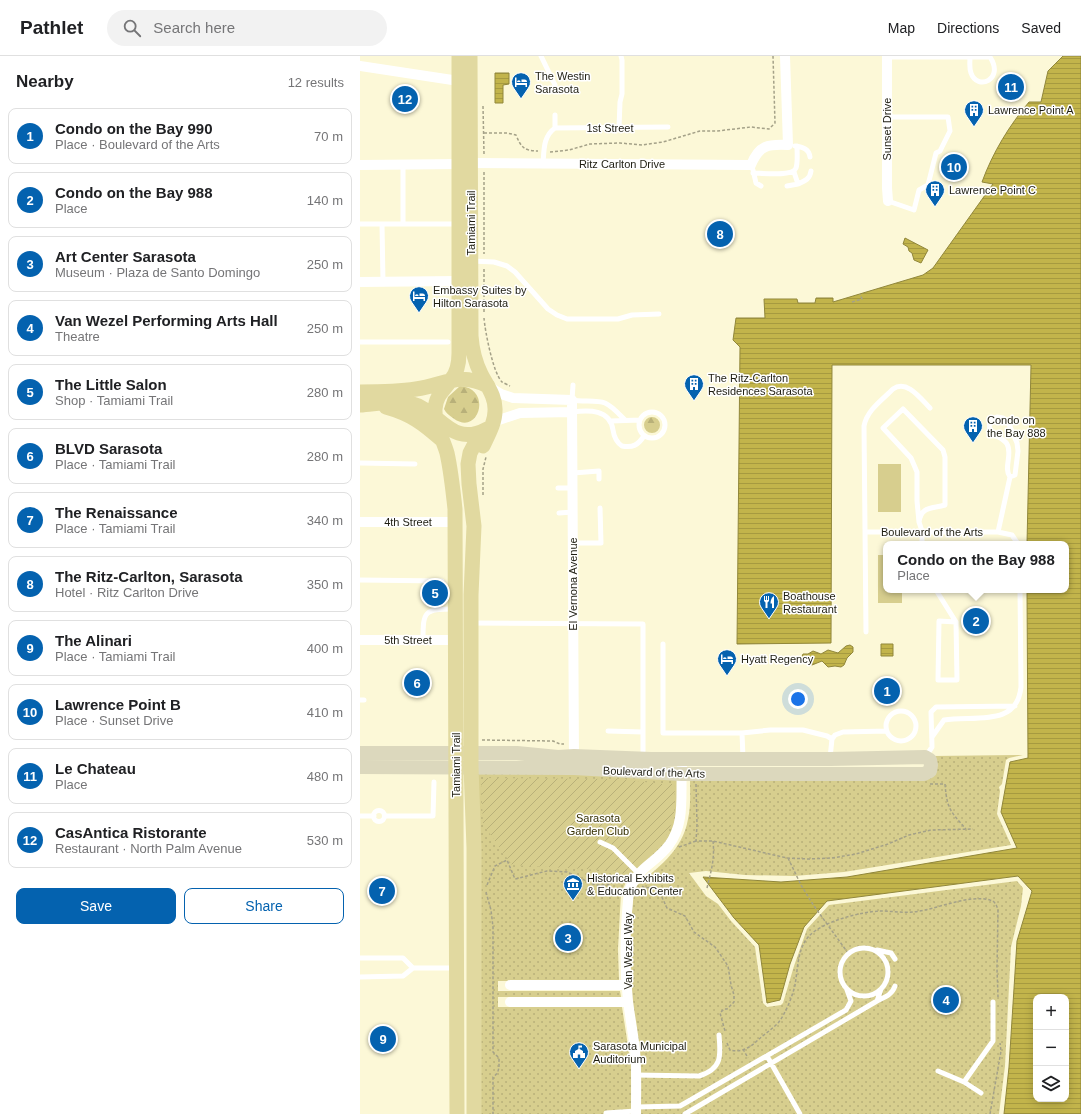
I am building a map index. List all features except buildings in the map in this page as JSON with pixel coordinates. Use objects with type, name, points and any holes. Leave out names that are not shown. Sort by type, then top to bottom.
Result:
[{"type":"main road","name":"Tamiami Trail","points":[[459,56],[465,80],[478,262],[472,344],[476,364],[488,386]]},
{"type":"main road","name":"Tamiami Trail","points":[[465,80],[470,56]]},
{"type":"main road","name":"Tamiami Trail","points":[[451,380],[456,371],[459,358],[460,224],[472,164]]},
{"type":"main road","points":[[424,388],[437,378],[450,361],[454,352],[459,329]]},
{"type":"main road","points":[[362,400],[393,392],[424,388],[451,380],[466,378],[477,380],[488,386],[495,402],[495,413],[493,422],[476,462],[474,526]]},
{"type":"main road","points":[[435,418],[437,398],[451,380]]},
{"type":"main road","points":[[362,400],[410,403],[420,407],[450,430],[459,434],[481,432],[488,428],[493,422]]},
{"type":"main road","points":[[362,400],[399,410],[424,424],[443,440]]},
{"type":"main road","name":"Tamiami Trail","points":[[435,418],[449,462],[455,509],[455,640],[464,760],[474,848],[474,1114]]},
{"type":"main road","name":"Tamiami Trail","points":[[457,1114],[457,968],[464,760],[471,624],[471,569],[474,526],[468,464],[470,453],[481,432]]},
{"type":"street","points":[[360,66],[465,80],[476,61],[476,56]]},
{"type":"street","points":[[752,169],[755,155],[762,148],[774,144],[792,145],[785,56]]},
{"type":"street","name":"Sunset Drive","points":[[887,56],[888,201]]},
{"type":"street","points":[[360,165],[472,164]]},
{"type":"street","name":"Ritz Carlton Drive","points":[[472,164],[543,164],[752,169]]},
{"type":"street","points":[[360,282],[460,281]]},
{"type":"street","points":[[488,386],[501,394],[513,398],[572,400]]},
{"type":"street","name":"El Vernona Avenue","points":[[572,400],[574,756]]},
{"type":"street","points":[[493,422],[520,413],[572,412]]},
{"type":"street","name":"4th Street","points":[[360,522],[455,522]]},
{"type":"street","name":"5th Street","points":[[360,640],[455,640]]},
{"type":"street","name":"Boulevard of the Arts","points":[[360,753],[464,760]]},
{"type":"street","name":"Boulevard of the Arts","points":[[360,767],[464,760],[574,756],[643,765],[682,774],[696,774],[745,766],[830,759],[925,757],[930,760],[931,765],[928,773],[830,774],[745,766],[683,758],[643,765]]},
{"type":"street","name":"Van Wezel Way","points":[[636,1111],[635,1051],[627,985],[626,950],[628,902],[630,891],[637,884],[638,873],[670,845],[675,835],[681,813],[683,758]]},
{"type":"street","points":[[510,985],[627,985]]},
{"type":"street","points":[[510,1002],[628,1002]]},
{"type":"lane","points":[[541,56],[555,85]]},
{"type":"lane","points":[[619,128],[620,102],[622,94],[621,56]]},
{"type":"lane","points":[[887,56],[990,57],[995,65],[993,76],[989,80],[980,82],[976,80],[971,75],[970,57]]},
{"type":"lane","points":[[543,164],[546,141],[549,134],[554,129],[555,115]]},
{"type":"lane","points":[[887,117],[948,117],[950,131],[940,151],[936,153],[928,185],[919,190],[914,210],[888,201]]},
{"type":"lane","name":"1st Street","points":[[554,129],[668,127]]},
{"type":"lane","points":[[798,184],[794,172],[796,168],[792,145],[806,149],[810,157]]},
{"type":"lane","points":[[402,224],[403,164]]},
{"type":"lane","points":[[761,186],[756,183],[752,169],[788,174],[794,172]]},
{"type":"lane","points":[[788,186],[808,180],[811,171]]},
{"type":"lane","points":[[360,224],[460,224]]},
{"type":"lane","points":[[382,224],[383,282]]},
{"type":"lane","points":[[478,262],[499,263],[516,272],[548,309],[567,319],[618,319],[632,315],[659,314]]},
{"type":"lane","points":[[360,342],[448,342]]},
{"type":"lane","points":[[573,385],[572,400],[604,403],[609,405],[625,420]]},
{"type":"lane","name":"Boulevard of the Arts","points":[[866,632],[865,419],[868,413],[898,386],[906,387],[911,390],[930,408]]},
{"type":"lane","points":[[919,522],[920,515],[925,510],[945,505],[945,457],[943,450],[903,409],[883,428],[911,458],[917,472],[917,501],[919,522],[922,531],[922,541]]},
{"type":"lane","points":[[572,412],[582,410],[598,411],[607,416],[611,421],[615,438],[622,446],[633,446],[637,444],[644,436]]},
{"type":"lane","points":[[652,412],[660,415],[665,422],[664,430],[658,437],[650,438],[644,436],[639,426],[640,420],[644,414],[652,412]]},
{"type":"lane","name":"Boulevard of the Arts","points":[[998,532],[1010,477],[1007,473],[1008,446],[1005,441],[993,435],[989,427],[990,421],[997,417],[1003,418],[1008,422],[1018,447],[1015,475],[1010,477]]},
{"type":"lane","points":[[611,421],[640,420]]},
{"type":"lane","points":[[360,463],[415,464]]},
{"type":"lane","points":[[573,473],[599,471],[599,479]]},
{"type":"lane","points":[[558,488],[573,488]]},
{"type":"lane","points":[[573,543],[601,543],[600,508]]},
{"type":"lane","points":[[559,513],[573,512]]},
{"type":"lane","name":"Boulevard of the Arts","points":[[866,532],[998,532],[1012,535],[1016,541]]},
{"type":"lane","points":[[360,580],[442,581]]},
{"type":"lane","points":[[938,593],[956,622],[957,680],[938,680],[938,621],[956,622]]},
{"type":"lane","points":[[932,737],[944,720],[954,718],[989,718],[1002,716],[1016,706],[1021,693],[1020,593]]},
{"type":"lane","points":[[423,640],[424,618],[426,614],[431,610],[455,609]]},
{"type":"lane","points":[[471,624],[643,624],[643,765]]},
{"type":"lane","points":[[663,644],[663,733],[742,733],[773,729],[803,730],[832,739]]},
{"type":"lane","points":[[925,757],[932,746],[931,712],[936,707],[1016,706]]},
{"type":"lane","points":[[898,712],[908,713],[915,719],[916,724],[914,734],[907,741],[896,741],[887,732],[887,720],[890,716],[898,712]]},
{"type":"lane","points":[[608,731],[643,732]]},
{"type":"lane","points":[[830,774],[832,739],[835,735],[843,732],[887,732]]},
{"type":"lane","points":[[742,733],[745,766]]},
{"type":"lane","points":[[385,816],[434,816],[434,782]]},
{"type":"lane","points":[[374,816],[375,812],[380,810],[384,812],[385,816]]},
{"type":"lane","points":[[360,816],[374,816]]},
{"type":"lane","points":[[374,816],[375,819],[380,822],[385,816]]},
{"type":"lane","points":[[600,842],[613,848],[638,873]]},
{"type":"lane","points":[[606,1113],[680,1106],[846,1010],[851,1001],[839,976],[841,963],[848,953],[855,948],[872,948],[891,953],[895,958]]},
{"type":"lane","points":[[847,990],[860,996],[868,996],[875,994],[886,982],[888,966],[885,958],[872,948]]},
{"type":"lane","points":[[360,958],[403,958],[413,968]]},
{"type":"lane","points":[[360,977],[403,976],[413,968],[457,968]]},
{"type":"lane","points":[[685,1114],[889,995],[894,990],[895,986]]},
{"type":"lane","points":[[877,1001],[881,989]]},
{"type":"lane","points":[[964,1082],[993,1041],[993,1002]]},
{"type":"lane","points":[[635,1075],[699,1076],[708,1073],[715,1067],[719,1059],[719,1035]]},
{"type":"lane","points":[[767,1056],[800,1114]]},
{"type":"lane","points":[[938,1071],[964,1082],[981,1093]]},
{"type":"path","points":[[483,101],[484,133],[472,164],[478,262],[486,338],[501,381],[515,389]]},
{"type":"path","points":[[852,302],[862,299],[860,294]]},
{"type":"path","points":[[483,496],[483,469],[486,457]]},
{"type":"path","points":[[481,736],[482,740],[553,741],[560,744],[574,756]]},
{"type":"path","points":[[696,774],[696,841]]},
{"type":"path","points":[[678,848],[696,841],[713,841],[787,858],[808,859],[842,856],[869,850],[909,835],[931,830],[973,829]]},
{"type":"path","points":[[707,888],[713,864],[713,841]]},
{"type":"path","points":[[787,858],[801,885],[848,953]]},
{"type":"path","points":[[493,1114],[493,1077],[499,1070],[499,1058],[493,1052],[493,927],[491,910],[485,888],[495,866],[507,860],[515,879],[547,871],[567,872],[594,886],[607,886],[622,878],[645,888],[653,887],[660,893],[666,908],[685,916],[694,932],[715,947],[728,966],[734,1002],[720,1013],[725,1031]]},
{"type":"path","points":[[726,1039],[730,1050],[737,1052],[751,1046],[778,1022],[789,1002],[795,986],[799,955],[809,936],[827,924],[854,914],[869,912],[913,912],[958,902],[991,900],[996,903],[998,909],[998,999]]},
{"type":"path","points":[[990,1114],[1001,1051],[1000,1044]]},
{"type":"path","points":[[743,1050],[752,1065]]},
{"type":"green space","points":[[460,386],[470,389],[476,395],[479,402],[479,410],[470,422],[462,422],[453,418],[444,409],[448,397]]},
{"type":"green space","points":[[652,417],[659,422],[660,425],[655,432],[652,433],[645,428],[644,425],[649,418]]},
{"type":"green space","points":[[878,464],[901,464],[901,512],[878,512]]},
{"type":"green space","points":[[878,555],[883,555],[883,593],[902,593],[902,603],[878,603]]},
{"type":"green space","points":[[1023,755],[1006,760],[1002,784],[999,787],[1000,791],[997,814],[1011,845],[844,872],[794,876],[745,875],[706,871],[689,873],[706,896],[718,904],[731,921],[755,947],[763,1003],[767,1007],[781,1005],[783,1003],[807,929],[829,905],[1017,881],[1023,888],[1021,906],[1011,947],[1005,1066],[999,1114],[640,1114],[627,968],[634,888],[675,850],[681,841],[689,814],[690,779],[918,779],[932,756]]},
{"type":"green space","points":[[476,773],[574,774],[681,779],[680,812],[663,849],[627,880],[621,893],[618,949],[619,980],[498,981],[498,991],[620,991],[621,997],[498,997],[498,1007],[622,1007],[631,1065],[631,1114],[475,1114]]},
{"type":"green space","name":"Sarasota Garden Club","points":[[484,778],[622,779],[660,784],[675,784],[674,818],[664,841],[627,878],[620,871],[512,865],[483,824],[481,781]]},
{"type":"shaded area","points":[[1063,56],[1081,56],[1081,1114],[1004,1114],[1009,1067],[1017,941],[1032,891],[1018,876],[827,901],[804,927],[790,964],[780,1000],[767,1003],[759,945],[734,918],[703,877],[781,882],[847,877],[1017,848],[1001,812],[1010,762],[1028,758],[1027,593],[1069,593],[1069,541],[1027,541],[1031,365],[832,365],[831,643],[737,644],[740,347],[733,340],[736,318],[765,318],[764,299],[797,299],[798,303],[815,303],[816,298],[833,298],[833,302],[923,275],[933,268],[993,184],[982,182],[991,160],[1008,130],[1029,102],[1041,102],[1048,71]]},
{"type":"shaded area","points":[[495,73],[509,73],[509,84],[503,85],[503,103],[495,103]]},
{"type":"shaded area","points":[[905,238],[928,250],[921,263],[914,260],[908,247],[903,244]]},
{"type":"shaded area","points":[[881,644],[893,644],[893,656],[881,656]]},
{"type":"shaded area","points":[[850,645],[853,647],[853,652],[841,667],[828,667],[822,661],[812,665],[801,659],[803,654],[808,654],[813,651],[821,654],[828,650],[838,653],[846,646]]},
{"type":"place","name":"Le Chateau","points":[[1011,87]]},
{"type":"place","name":"CasAntica Ristorante","points":[[405,99]]},
{"type":"place","name":"The Westin Sarasota","points":[[521,99]]},
{"type":"place","name":"Lawrence Point A","points":[[974,127]]},
{"type":"place","name":"Lawrence Point B","points":[[954,167]]},
{"type":"place","name":"Lawrence Point C","points":[[935,207]]},
{"type":"place","name":"The Ritz-Carlton, Sarasota","points":[[720,234]]},
{"type":"place","name":"Embassy Suites by Hilton Sarasota","points":[[419,313]]},
{"type":"place","name":"The Ritz-Carlton Residences Sarasota","points":[[694,401]]},
{"type":"place","name":"Condo on the Bay 888","points":[[973,443]]},
{"type":"place","name":"The Little Salon","points":[[435,593]]},
{"type":"place","name":"Boathouse Restaurant","points":[[769,619]]},
{"type":"place","name":"Condo on the Bay 988","points":[[976,621]]},
{"type":"place","name":"Hyatt Regency","points":[[727,676]]},
{"type":"place","name":"BLVD Sarasota","points":[[417,683]]},
{"type":"place","name":"Condo on the Bay 990","points":[[887,691]]},
{"type":"place","name":"The Renaissance","points":[[382,891]]},
{"type":"place","name":"Historical Exhibits & Education Center","points":[[573,901]]},
{"type":"place","name":"Art Center Sarasota","points":[[568,938]]},
{"type":"place","name":"Van Wezel Performing Arts Hall","points":[[946,1000]]},
{"type":"place","name":"The Alinari","points":[[383,1039]]},
{"type":"place","name":"Sarasota Municipal Auditorium","points":[[579,1069]]}]
